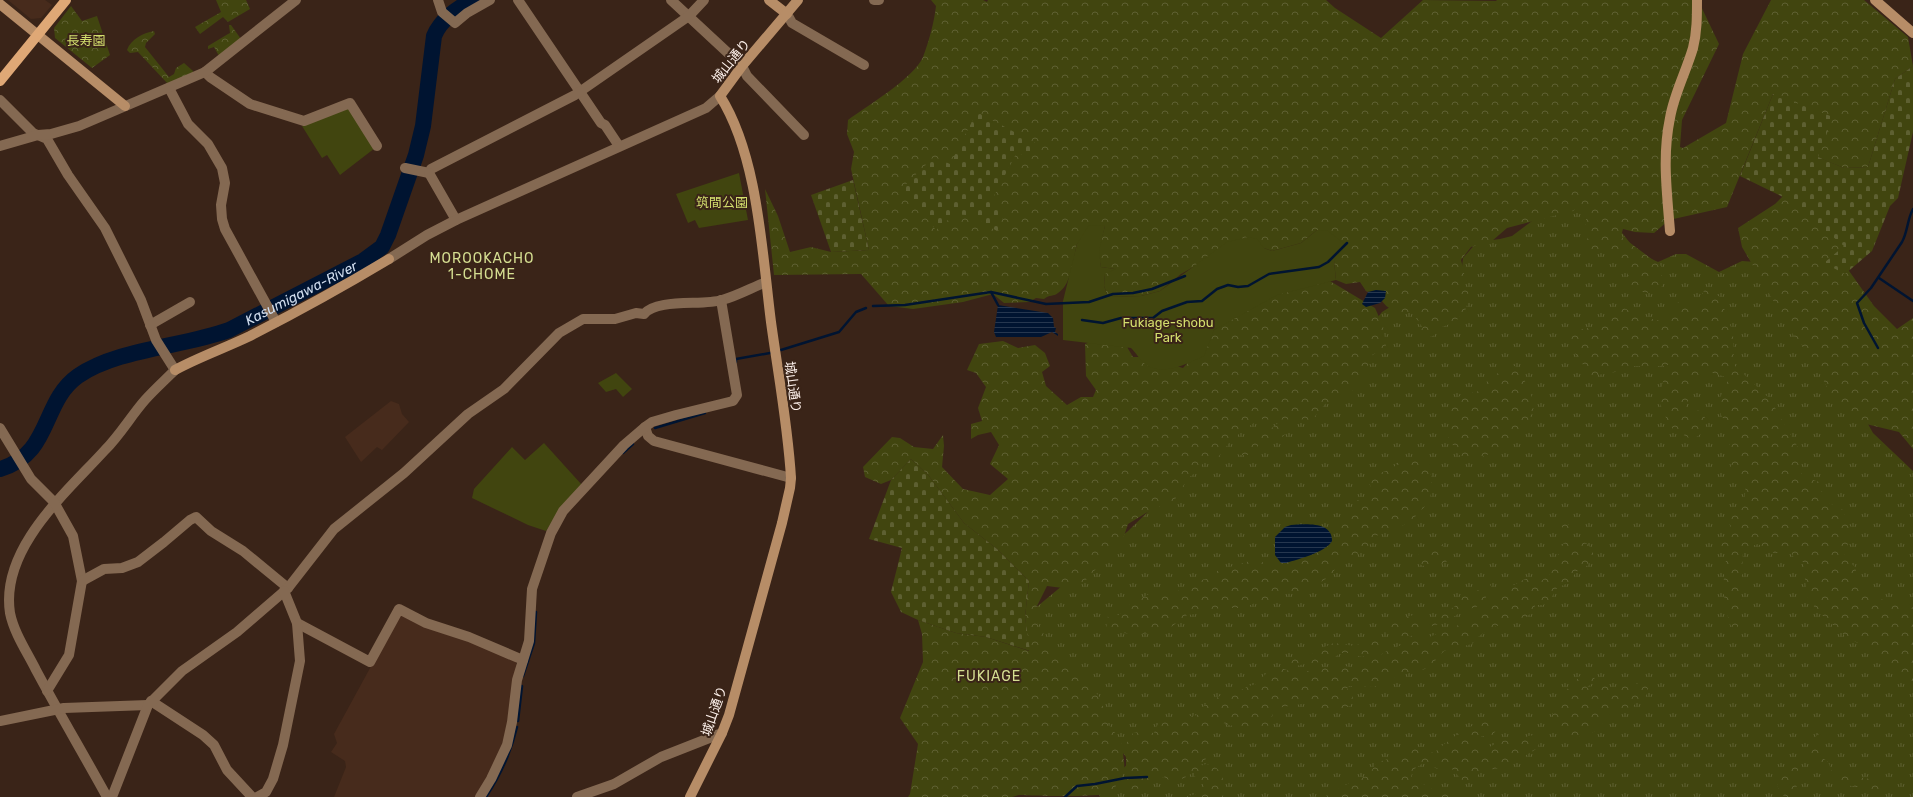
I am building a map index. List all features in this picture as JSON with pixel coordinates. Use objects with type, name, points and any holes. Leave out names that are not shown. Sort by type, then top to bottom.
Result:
[{"type":"main road","points":[[0,81],[66,0]]},
{"type":"street","points":[[0,100],[32,133],[51,134],[67,130],[205,72],[296,0]]},
{"type":"street","points":[[438,0],[442,12],[455,23],[467,13],[490,0]]},
{"type":"street","points":[[518,0],[580,92],[619,146]]},
{"type":"street","points":[[671,0],[742,66],[747,76],[804,135]]},
{"type":"street","points":[[429,173],[431,169],[580,92],[689,16],[704,0]]},
{"type":"street","points":[[770,0],[787,14],[792,22],[864,65]]},
{"type":"street","name":"城山通り","points":[[690,797],[722,733],[729,715],[780,530],[791,478],[757,211],[746,165],[727,108],[720,96],[742,66],[798,0]]},
{"type":"street","points":[[874,0],[879,0]]},
{"type":"street","points":[[1670,231],[1665,164],[1666,144],[1673,103],[1692,49],[1698,23],[1697,0]]},
{"type":"street","points":[[1876,0],[1913,32]]},
{"type":"street","points":[[0,4],[125,106]]},
{"type":"street","points":[[205,72],[250,104],[304,122],[350,103],[377,146]]},
{"type":"street","points":[[169,88],[188,124],[208,144],[222,168],[225,183],[221,205],[224,224],[274,318]]},
{"type":"street","points":[[107,797],[47,691],[13,625],[8,606],[9,586],[17,559],[25,543],[54,502],[106,450],[144,400],[175,370],[197,358],[234,343],[274,318],[389,259],[427,235],[456,220],[706,108],[720,96]]},
{"type":"street","points":[[0,146],[38,134],[47,139],[68,175],[105,228],[142,300],[157,342],[175,370]]},
{"type":"street","points":[[405,168],[429,173],[456,220]]},
{"type":"street","points":[[112,797],[150,703],[182,671],[237,632],[286,589],[334,529],[407,470],[468,414],[504,389],[559,333],[583,319],[615,319],[636,314],[644,314],[648,309],[667,304],[722,300],[766,282]]},
{"type":"street","points":[[480,797],[492,779],[507,745],[512,722],[517,680],[529,641],[532,589],[557,521],[567,505],[624,445],[652,422],[733,401],[737,395],[722,300]]},
{"type":"street","points":[[150,325],[190,302]]},
{"type":"street","points":[[645,427],[648,436],[654,441],[791,478]]},
{"type":"street","points":[[0,428],[36,486],[54,502],[73,536],[82,581],[69,655],[47,691]]},
{"type":"street","points":[[82,581],[104,569],[122,568],[134,564],[164,542],[190,520],[196,517],[216,535],[243,551],[286,589],[297,623],[300,661],[283,745],[270,788],[257,797]]},
{"type":"street","points":[[297,623],[370,662],[399,609],[426,623],[469,637],[524,660]]},
{"type":"street","points":[[0,721],[58,709],[150,703],[203,735],[214,745],[226,770],[252,797]]},
{"type":"street","points":[[577,797],[614,784],[661,757],[722,733]]},
{"type":"shaded area","points":[[8,0],[45,0],[52,5],[41,18],[31,19]]},
{"type":"shaded area","points":[[391,401],[399,404],[402,414],[409,422],[382,450],[377,447],[361,462],[345,437]]},
{"type":"shaded area","points":[[402,614],[515,660],[517,665],[503,746],[488,777],[476,797],[334,797],[346,767],[345,761],[331,752],[337,743],[334,734],[399,615]]},
{"type":"green space","points":[[216,0],[246,0],[250,9],[228,22],[223,17],[200,34],[195,27],[221,12]]},
{"type":"green space","points":[[931,0],[983,0],[987,2],[988,0],[1326,0],[1335,8],[1381,38],[1423,0],[1698,0],[1719,44],[1682,120],[1680,147],[1683,148],[1726,123],[1743,54],[1771,0],[1864,0],[1908,37],[1913,66],[1895,79],[1868,167],[1844,168],[1817,157],[1773,94],[1727,207],[1669,220],[1654,233],[1635,232],[1623,229],[1621,236],[1661,266],[1663,285],[1658,291],[1646,293],[1631,288],[1627,272],[1607,249],[1597,253],[1583,254],[1579,247],[1589,237],[1585,228],[1587,212],[1580,204],[1573,211],[1507,228],[1492,241],[1471,247],[1461,260],[1464,272],[1465,287],[1468,289],[1469,299],[1465,311],[1455,322],[1442,327],[1433,336],[1420,340],[1416,331],[1423,328],[1416,318],[1420,309],[1407,312],[1396,311],[1386,306],[1378,295],[1366,291],[1360,282],[1346,284],[1336,280],[1334,261],[1317,230],[1301,243],[1272,251],[1264,248],[1202,262],[1181,274],[1160,291],[1141,296],[1108,297],[1104,286],[1105,273],[1115,269],[1101,267],[1098,251],[1105,226],[1077,244],[1069,277],[1063,289],[1055,295],[1044,299],[1036,298],[1029,302],[1004,303],[993,294],[963,302],[913,309],[889,306],[861,274],[774,275],[765,189],[778,216],[790,252],[811,247],[831,252],[869,250],[851,169],[854,152],[847,134],[848,120],[900,83],[918,65],[923,57],[934,19],[936,6]]},
{"type":"green space","name":"長寿園","points":[[71,6],[82,21],[97,16],[110,55],[92,68],[55,38],[54,28]]},
{"type":"green space","points":[[229,25],[231,25],[241,39],[219,56],[214,47],[208,49],[208,46],[230,33]]},
{"type":"green space","points":[[154,31],[155,34],[146,43],[145,47],[169,77],[174,74],[176,68],[184,63],[193,71],[193,73],[168,84],[138,52],[130,53],[127,50],[131,43],[138,37]]},
{"type":"green space","points":[[1913,66],[1913,132],[1898,198],[1890,206],[1872,251],[1845,274],[1824,263],[1844,246],[1789,200],[1740,176],[1773,94],[1833,117],[1818,157],[1844,168],[1868,167],[1895,79]]},
{"type":"green space","points":[[348,107],[375,148],[340,175],[327,155],[322,158],[302,126]]},
{"type":"green space","points":[[977,112],[1035,143],[1028,158],[1017,152],[993,198],[997,208],[1005,213],[997,231],[966,215],[953,217],[936,230],[902,188],[934,157],[950,164]]},
{"type":"green space","name":"筑間公園","points":[[739,173],[748,220],[699,228],[695,220],[688,223],[676,194]]},
{"type":"green space","points":[[1804,175],[1852,223],[1842,261],[1874,306],[1897,329],[1913,318],[1913,449],[1899,432],[1866,424],[1835,403],[1810,354],[1794,336],[1742,247],[1738,228],[1775,204]]},
{"type":"green space","points":[[853,180],[869,250],[831,252],[811,195]]},
{"type":"green space","points":[[1588,189],[1637,252],[1658,262],[1676,254],[1686,254],[1719,272],[1742,261],[1770,263],[1853,397],[1873,433],[1913,471],[1913,797],[1100,797],[1098,791],[1130,762],[1027,632],[1033,610],[1128,531],[1239,424],[1370,327],[1382,312],[1398,302],[1461,277],[1463,258],[1477,242],[1512,236],[1532,221]]},
{"type":"green space","name":"Fukiage-shobu Park","points":[[1089,225],[1105,226],[1099,251],[1101,267],[1116,269],[1105,274],[1104,286],[1108,297],[1141,296],[1160,291],[1227,242],[1248,237],[1257,239],[1264,248],[1272,251],[1301,243],[1317,230],[1328,231],[1346,245],[1334,261],[1336,280],[1277,295],[1214,330],[1204,356],[1175,368],[1161,369],[1146,365],[1131,348],[1063,340],[1063,301],[1077,244]]},
{"type":"green space","points":[[1330,281],[1375,308],[1383,326],[1386,346],[1371,356],[1365,377],[1349,394],[1325,404],[1312,420],[1259,419],[1232,439],[1216,460],[1203,462],[1199,470],[1188,478],[1174,501],[1151,510],[1128,524],[1122,542],[1102,555],[1096,569],[1084,582],[1063,588],[1047,586],[1035,610],[1038,625],[1050,644],[1083,675],[1100,698],[1101,704],[1109,714],[1108,724],[1122,745],[1124,772],[1117,785],[1105,794],[1088,796],[1019,795],[1012,797],[908,797],[910,794],[918,744],[900,718],[923,662],[922,634],[918,620],[956,633],[986,637],[1029,651],[1025,617],[1029,581],[997,549],[964,523],[929,476],[911,459],[891,480],[881,484],[865,477],[863,467],[892,437],[900,438],[914,447],[933,449],[943,435],[944,446],[942,467],[963,489],[990,495],[1008,479],[990,464],[999,445],[991,432],[978,435],[971,439],[971,424],[982,421],[978,408],[986,387],[976,373],[967,370],[979,344],[1003,341],[1018,348],[1035,345],[1045,353],[1050,366],[1042,372],[1046,386],[1067,405],[1081,397],[1093,397],[1096,390],[1086,376],[1085,344],[1099,339],[1124,342],[1133,357],[1145,357],[1183,368],[1198,351],[1203,338],[1239,312],[1270,295]]},
{"type":"green space","points":[[1706,288],[1720,297],[1733,333],[1734,365],[1770,399],[1800,451],[1802,476],[1819,482],[1825,501],[1842,509],[1852,530],[1844,557],[1855,567],[1860,586],[1883,600],[1909,603],[1913,608],[1913,685],[1884,664],[1882,655],[1848,638],[1817,611],[1807,596],[1803,562],[1795,559],[1790,552],[1774,553],[1758,544],[1743,549],[1742,577],[1739,587],[1743,609],[1737,630],[1732,629],[1726,610],[1724,592],[1724,574],[1727,554],[1720,551],[1720,542],[1731,526],[1726,520],[1734,510],[1744,507],[1746,482],[1731,470],[1729,429],[1721,415],[1719,400],[1729,378],[1706,371],[1691,391],[1685,410],[1693,412],[1700,410],[1706,419],[1705,431],[1692,440],[1670,427],[1658,399],[1665,375],[1684,361],[1664,366],[1631,366],[1615,372],[1591,376],[1569,345],[1573,331],[1587,328],[1599,330],[1608,314],[1624,308],[1642,317],[1662,321],[1681,299],[1701,310],[1700,297]]},
{"type":"green space","points":[[1515,366],[1522,375],[1531,394],[1533,400],[1532,414],[1522,430],[1509,443],[1486,456],[1468,462],[1458,454],[1448,437],[1453,422],[1449,405],[1460,396],[1479,391],[1485,383],[1502,370]]},
{"type":"green space","points":[[616,373],[632,389],[623,397],[616,389],[606,392],[598,383]]},
{"type":"green space","points":[[1278,423],[1289,423],[1290,430],[1282,437],[1272,437],[1267,446],[1258,446],[1249,454],[1237,454],[1240,444],[1251,441],[1255,433],[1267,432]]},
{"type":"green space","points":[[544,443],[582,485],[562,506],[546,531],[528,525],[472,498],[474,489],[512,447],[525,460]]},
{"type":"green space","points":[[1416,456],[1429,467],[1432,480],[1430,501],[1412,520],[1395,530],[1380,532],[1363,550],[1352,556],[1340,558],[1332,575],[1304,593],[1284,594],[1272,602],[1259,601],[1244,608],[1219,608],[1211,612],[1187,615],[1166,631],[1141,634],[1121,633],[1106,629],[1108,616],[1119,615],[1126,606],[1155,591],[1175,593],[1186,585],[1208,578],[1214,572],[1256,559],[1268,565],[1284,560],[1299,563],[1307,552],[1333,546],[1339,541],[1341,527],[1351,515],[1354,502],[1371,494],[1370,484],[1373,476],[1393,468],[1400,460]]},
{"type":"green space","points":[[911,459],[929,476],[964,523],[997,549],[1029,581],[1025,617],[1030,651],[986,637],[956,633],[918,620],[901,612],[891,592],[902,548],[869,539],[891,480]]},
{"type":"green space","points":[[1553,519],[1564,521],[1570,526],[1570,528],[1567,529],[1550,523],[1530,523],[1535,520]]},
{"type":"green space","points":[[1574,538],[1586,543],[1593,550],[1593,558],[1588,565],[1576,572],[1568,583],[1557,588],[1550,600],[1543,605],[1535,605],[1534,612],[1485,632],[1472,644],[1444,651],[1425,669],[1391,678],[1374,687],[1349,686],[1347,689],[1352,692],[1353,700],[1350,706],[1332,712],[1323,713],[1313,702],[1277,708],[1273,713],[1270,725],[1251,729],[1220,722],[1211,732],[1209,740],[1210,747],[1207,757],[1201,765],[1187,776],[1177,781],[1172,781],[1164,777],[1138,789],[1131,789],[1126,782],[1126,744],[1133,733],[1145,731],[1154,733],[1157,726],[1162,721],[1175,717],[1202,713],[1204,705],[1220,696],[1233,694],[1249,686],[1260,683],[1263,676],[1275,670],[1282,668],[1292,674],[1339,665],[1355,668],[1369,663],[1385,652],[1413,640],[1427,638],[1461,624],[1512,586],[1525,579],[1532,577],[1540,582],[1550,574],[1558,556],[1558,549],[1564,543]]},
{"type":"green space","points":[[1437,543],[1442,544],[1442,553],[1447,551],[1452,556],[1451,559],[1440,565],[1434,563],[1424,566],[1419,564],[1416,558],[1421,553],[1436,548]]},
{"type":"green space","points":[[1489,583],[1492,588],[1481,604],[1462,611],[1446,622],[1432,626],[1401,641],[1395,641],[1393,637],[1395,631],[1384,633],[1381,630],[1413,615],[1428,621],[1443,615],[1459,603],[1463,596],[1470,592],[1477,591],[1482,585]]},
{"type":"green space","points":[[1367,640],[1384,640],[1386,644],[1384,650],[1362,657],[1348,653],[1340,653],[1327,661],[1302,664],[1286,669],[1285,664],[1293,658],[1321,651],[1324,647],[1334,643],[1355,646]]},
{"type":"green space","points":[[1593,672],[1595,681],[1586,688],[1604,683],[1611,690],[1625,681],[1633,684],[1643,683],[1648,688],[1646,696],[1631,707],[1611,711],[1597,729],[1589,734],[1576,737],[1563,735],[1553,728],[1549,722],[1562,692],[1569,688],[1580,676]]},
{"type":"green space","points":[[1499,718],[1501,724],[1491,737],[1482,736],[1475,743],[1477,750],[1507,740],[1520,742],[1528,736],[1534,735],[1539,741],[1538,748],[1506,767],[1481,771],[1474,780],[1462,780],[1452,769],[1438,769],[1423,763],[1413,770],[1411,777],[1439,793],[1455,790],[1462,795],[1461,797],[1324,797],[1351,782],[1369,775],[1376,763],[1394,757],[1411,747],[1434,753],[1448,741],[1472,726]]},
{"type":"green space","points":[[1821,730],[1826,730],[1827,733],[1818,741],[1823,748],[1823,758],[1828,762],[1832,771],[1847,772],[1859,777],[1880,781],[1883,789],[1875,790],[1847,785],[1832,779],[1826,774],[1806,749]]},
{"type":"green space","points":[[1794,761],[1798,763],[1796,783],[1798,797],[1783,797],[1784,794],[1791,792],[1791,786],[1787,784],[1780,792],[1777,785]]},
{"type":"green space","points":[[1206,764],[1217,768],[1220,772],[1224,786],[1223,797],[1183,797],[1201,793],[1204,786],[1201,780],[1196,780],[1194,772],[1200,766]]},
{"type":"water","points":[[1376,290],[1386,291],[1385,298],[1380,303],[1366,307],[1362,304],[1368,292]]},
{"type":"water","points":[[998,305],[1048,313],[1053,318],[1054,327],[1056,328],[1055,332],[1058,336],[1052,332],[1041,337],[996,337],[994,332]]},
{"type":"water","points":[[1310,524],[1323,527],[1328,530],[1332,541],[1324,549],[1312,555],[1286,563],[1281,563],[1275,555],[1275,537],[1285,527],[1291,525]]},
{"type":"waterway","name":"Kasumigawa-River","points":[[0,469],[17,462],[29,452],[38,440],[58,399],[66,387],[78,376],[111,360],[150,349],[211,336],[229,330],[363,261],[382,247],[388,235],[416,155],[423,126],[434,36],[445,20],[455,11],[472,0]]},
{"type":"waterway","points":[[1878,348],[1864,323],[1857,303],[1871,288],[1902,242],[1913,209]]},
{"type":"waterway","points":[[1082,320],[1103,323],[1121,318],[1153,318],[1162,311],[1187,302],[1202,301],[1217,289],[1228,285],[1238,287],[1248,286],[1269,274],[1319,267],[1328,262],[1347,243]]},
{"type":"waterway","points":[[873,306],[905,305],[991,292],[1046,304],[1089,302],[1113,294],[1133,293],[1152,289],[1185,276]]},
{"type":"waterway","points":[[1879,278],[1913,301]]},
{"type":"waterway","points":[[991,292],[998,305]]},
{"type":"waterway","points":[[781,350],[839,332],[856,312],[866,308]]},
{"type":"waterway","points":[[736,362],[736,359],[770,353]]},
{"type":"waterway","points":[[655,428],[705,413]]},
{"type":"waterway","points":[[623,453],[633,444]]},
{"type":"waterway","points":[[523,676],[534,643],[536,612]]},
{"type":"waterway","points":[[518,721],[522,686]]},
{"type":"waterway","points":[[486,797],[496,781],[512,746],[517,727]]},
{"type":"waterway","points":[[1065,797],[1077,786],[1125,778],[1147,777]]},
{"type":"district","name":"MOROOKACHO 1-CHOME","points":[[482,266]]},
{"type":"district","name":"FUKIAGE","points":[[989,676]]}]
